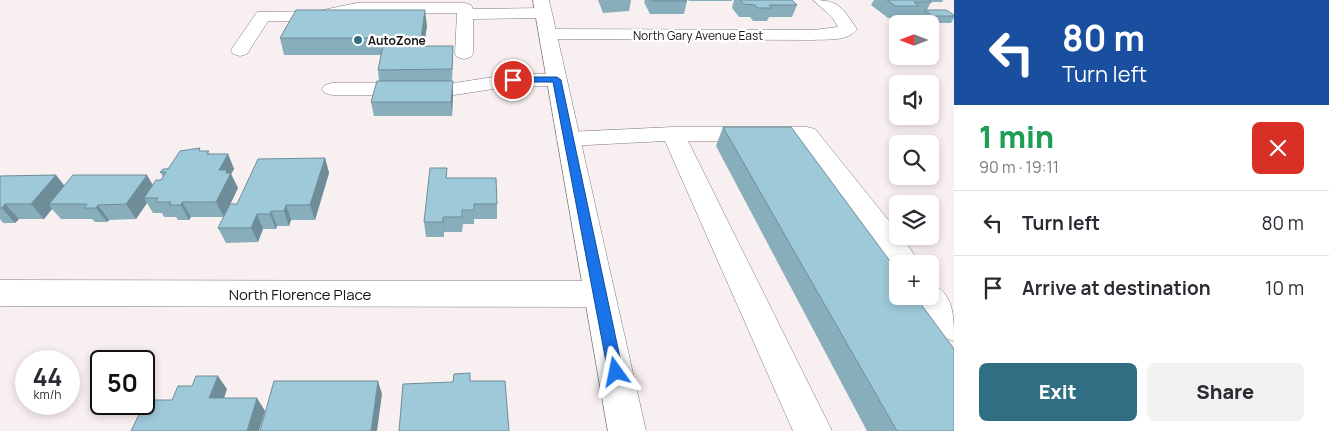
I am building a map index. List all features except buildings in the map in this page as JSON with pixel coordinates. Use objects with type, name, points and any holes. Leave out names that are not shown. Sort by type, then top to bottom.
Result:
[{"type":"street","name":"North Gary Avenue East","points":[[240,50],[263,16],[318,16],[357,8],[466,8],[465,14],[544,16],[814,35],[840,32],[848,29],[838,14],[821,0]]},
{"type":"street","points":[[464,53],[465,14]]},
{"type":"street","points":[[544,16],[628,431]]},
{"type":"street","points":[[332,89],[454,89],[513,80],[557,80]]},
{"type":"street","points":[[568,139],[673,134],[807,134],[899,255]]},
{"type":"street","points":[[673,134],[813,431]]},
{"type":"street","name":"North Florence Place","points":[[0,294],[600,294]]},
{"type":"street","points":[[937,305],[954,327]]},
{"type":"place","name":"AutoZone","points":[[358,40]]},
{"type":"route","points":[[513,80],[557,80],[616,372]]}]
